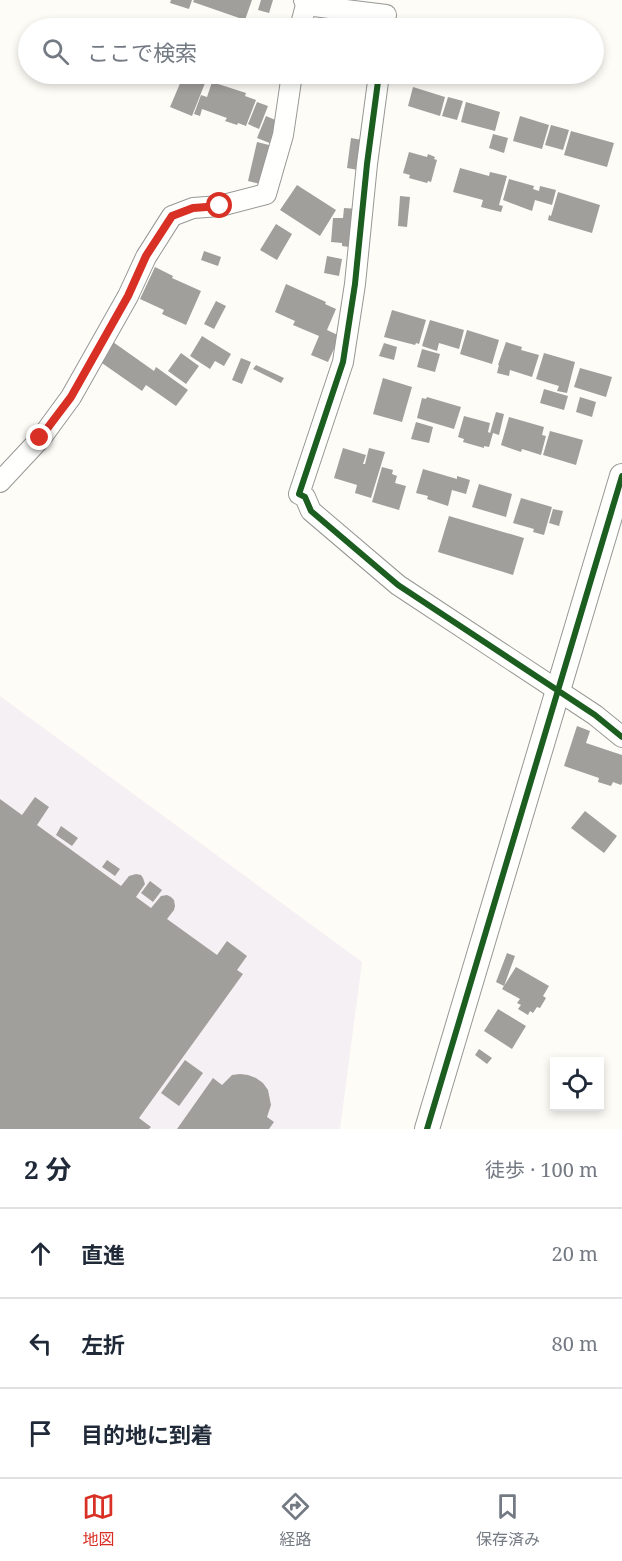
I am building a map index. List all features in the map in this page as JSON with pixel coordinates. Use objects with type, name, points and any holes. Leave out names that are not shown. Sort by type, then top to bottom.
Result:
[{"type":"street","points":[[302,18],[305,2],[385,14]]},
{"type":"street","points":[[0,482],[40,438],[71,397],[128,296],[146,256],[172,216],[193,208],[220,206],[266,194],[283,135],[291,84]]},
{"type":"street","points":[[378,84],[355,284],[343,362],[299,494],[305,497],[311,511],[398,585],[595,715],[622,737]]},
{"type":"street","points":[[427,1129],[622,476]]},
{"type":"shaded area","points":[[0,696],[362,962],[340,1129],[0,1129]]},
{"type":"building","points":[[171,0],[192,0],[189,9],[170,3]]},
{"type":"building","points":[[194,0],[252,0],[246,18],[239,18],[193,2]]},
{"type":"building","points":[[261,0],[273,0],[269,13],[258,10]]},
{"type":"building","points":[[180,84],[205,84],[192,116],[170,107]]},
{"type":"building","points":[[211,84],[218,84],[246,93],[245,96],[256,100],[246,126],[225,121],[227,118],[202,109],[200,116],[194,114],[201,95],[207,97]]},
{"type":"building","points":[[413,87],[445,97],[440,116],[408,106]]},
{"type":"building","points":[[448,97],[463,101],[457,120],[442,116]]},
{"type":"building","points":[[257,102],[268,106],[259,129],[248,124]]},
{"type":"building","points":[[466,102],[500,112],[495,131],[461,122]]},
{"type":"building","points":[[266,116],[280,122],[272,144],[257,138]]},
{"type":"building","points":[[520,116],[549,125],[542,149],[513,141]]},
{"type":"building","points":[[551,125],[569,130],[563,150],[545,145]]},
{"type":"building","points":[[571,131],[614,143],[607,167],[564,155]]},
{"type":"building","points":[[493,134],[508,138],[504,153],[489,148]]},
{"type":"building","points":[[351,138],[362,140],[358,170],[347,168]]},
{"type":"building","points":[[257,142],[277,147],[268,186],[248,181]]},
{"type":"building","points":[[409,152],[435,157],[434,159],[437,160],[431,182],[409,178],[410,175],[403,173]]},
{"type":"building","points":[[460,168],[489,176],[490,172],[507,176],[499,205],[503,206],[501,212],[481,207],[483,200],[453,192]]},
{"type":"building","points":[[509,179],[534,186],[533,189],[539,191],[540,186],[556,190],[552,205],[535,200],[532,211],[503,200]]},
{"type":"building","points":[[297,185],[336,210],[320,236],[280,210]]},
{"type":"building","points":[[558,192],[600,205],[592,233],[548,220]]},
{"type":"building","points":[[400,196],[410,197],[407,227],[398,226]]},
{"type":"building","points":[[344,208],[359,209],[356,248],[331,242],[333,218],[343,218]]},
{"type":"building","points":[[276,224],[292,234],[277,260],[260,250]]},
{"type":"building","points":[[204,251],[221,257],[218,266],[201,260]]},
{"type":"building","points":[[327,256],[342,259],[339,276],[324,273]]},
{"type":"building","points":[[155,267],[173,276],[172,278],[201,291],[186,325],[162,314],[164,310],[140,299]]},
{"type":"building","points":[[286,284],[336,309],[327,330],[340,336],[328,362],[311,355],[319,336],[293,325],[295,321],[275,312]]},
{"type":"building","points":[[216,301],[226,306],[214,329],[204,324]]},
{"type":"building","points":[[392,310],[426,320],[419,344],[384,337]]},
{"type":"building","points":[[430,320],[464,330],[459,349],[439,343],[437,351],[422,346]]},
{"type":"building","points":[[467,330],[499,340],[492,364],[460,354]]},
{"type":"building","points":[[202,336],[231,354],[224,366],[215,361],[210,369],[190,356]]},
{"type":"building","points":[[113,342],[154,371],[156,367],[188,390],[176,406],[146,385],[142,391],[99,361]]},
{"type":"building","points":[[506,342],[522,347],[521,350],[539,355],[532,377],[510,370],[509,376],[497,373]]},
{"type":"building","points":[[384,343],[397,347],[394,360],[379,356]]},
{"type":"building","points":[[422,349],[440,354],[435,372],[417,367]]},
{"type":"building","points":[[181,353],[199,366],[186,384],[168,371]]},
{"type":"building","points":[[544,353],[575,362],[567,393],[557,391],[559,386],[536,379]]},
{"type":"building","points":[[241,358],[251,362],[242,384],[232,380]]},
{"type":"building","points":[[256,365],[284,378],[281,383],[253,369]]},
{"type":"building","points":[[580,368],[612,377],[606,397],[574,387]]},
{"type":"building","points":[[383,378],[412,387],[402,422],[373,414]]},
{"type":"building","points":[[544,389],[568,396],[564,410],[540,403]]},
{"type":"building","points":[[427,397],[461,407],[454,429],[417,418],[422,398]]},
{"type":"building","points":[[580,397],[596,402],[592,417],[576,412]]},
{"type":"building","points":[[496,412],[504,414],[499,435],[493,433],[489,447],[484,446],[484,448],[463,442],[464,439],[458,437],[464,416],[490,423],[488,432],[490,433]]},
{"type":"building","points":[[509,417],[544,427],[542,435],[546,436],[541,455],[522,449],[521,452],[501,445]]},
{"type":"building","points":[[416,422],[433,427],[429,443],[411,439]]},
{"type":"building","points":[[550,431],[583,440],[576,465],[543,455]]},
{"type":"building","points":[[343,448],[366,455],[363,464],[365,464],[369,448],[385,452],[371,498],[355,493],[357,485],[334,478]]},
{"type":"building","points":[[382,467],[393,470],[392,474],[397,476],[395,483],[406,486],[399,510],[372,502]]},
{"type":"building","points":[[423,469],[457,479],[457,476],[470,480],[466,494],[452,490],[448,506],[416,493]]},
{"type":"building","points":[[479,484],[512,494],[506,517],[472,507]]},
{"type":"building","points":[[521,498],[552,507],[544,535],[533,532],[534,529],[513,523]]},
{"type":"building","points":[[553,509],[563,511],[559,526],[549,523]]},
{"type":"building","points":[[449,516],[524,538],[513,575],[438,552]]},
{"type":"building","points":[[577,726],[590,731],[586,743],[622,755],[621,785],[613,782],[611,786],[598,782],[599,778],[564,766]]},
{"type":"building","points":[[35,797],[49,807],[37,825],[121,886],[129,876],[141,875],[145,884],[136,897],[151,908],[161,896],[171,897],[175,906],[167,919],[217,955],[227,941],[247,956],[237,970],[243,974],[139,1118],[151,1127],[149,1129],[0,1129],[0,799],[22,815]]},
{"type":"building","points":[[585,811],[617,836],[604,853],[571,828]]},
{"type":"building","points":[[61,826],[78,838],[72,846],[56,835]]},
{"type":"building","points":[[107,860],[120,869],[115,876],[102,867]]},
{"type":"building","points":[[150,881],[162,890],[153,902],[141,893]]},
{"type":"building","points":[[507,953],[515,956],[504,986],[496,982]]},
{"type":"building","points":[[516,967],[549,986],[540,1008],[537,1007],[533,1013],[530,1011],[528,1015],[518,1009],[521,1005],[517,1003],[520,999],[502,989]]},
{"type":"building","points":[[498,1009],[526,1026],[512,1049],[484,1031]]},
{"type":"building","points":[[479,1049],[492,1058],[487,1064],[475,1055]]},
{"type":"building","points":[[185,1060],[203,1073],[179,1106],[161,1093]]},
{"type":"building","points":[[240,1074],[256,1078],[268,1090],[271,1105],[267,1117],[274,1122],[269,1129],[177,1129],[213,1078],[222,1085],[232,1075]]},
{"type":"cycle path","points":[[378,84],[355,284],[343,362],[299,494],[305,497],[311,511],[398,585],[595,715],[622,737]]},
{"type":"cycle path","points":[[427,1129],[622,476]]},
{"type":"route","points":[[40,438],[71,397],[128,296],[146,256],[172,216],[193,208],[220,206]]}]
